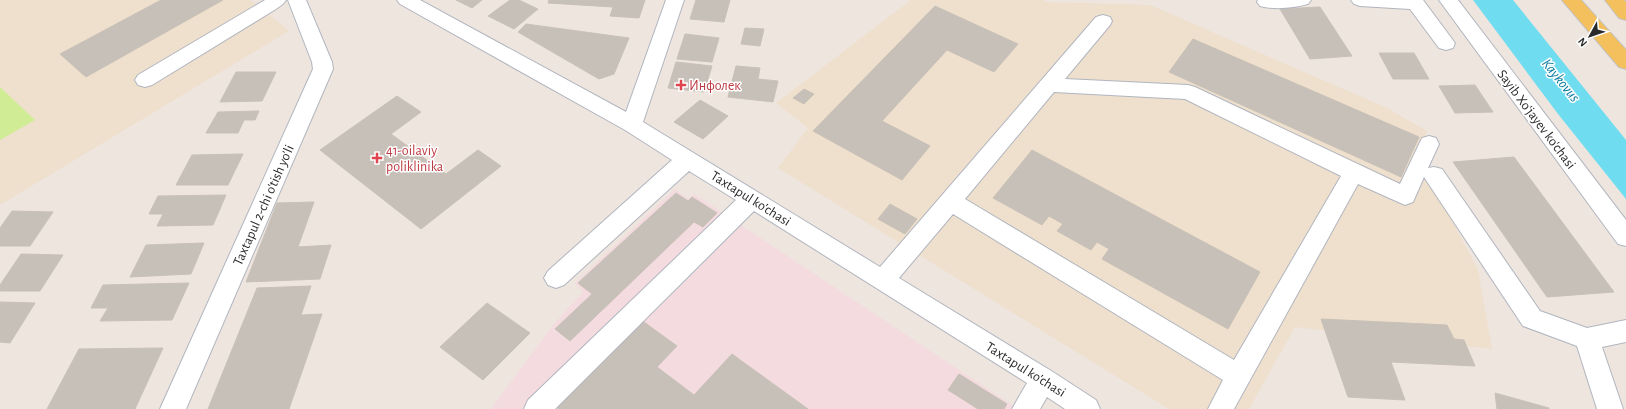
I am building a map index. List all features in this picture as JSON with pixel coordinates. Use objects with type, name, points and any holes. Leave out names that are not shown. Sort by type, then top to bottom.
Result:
[{"type":"main road","points":[[1571,0],[1626,62]]},
{"type":"main road","points":[[1614,0],[1626,14]]},
{"type":"street","points":[[144,80],[276,0]]},
{"type":"street","name":"Taxtapul 2-chi o'tish yo'li","points":[[172,409],[323,69],[322,62],[297,0]]},
{"type":"street","points":[[632,125],[675,0]]},
{"type":"street","points":[[1266,2],[1302,0]]},
{"type":"street","points":[[1360,0],[1414,2],[1446,44]]},
{"type":"street","name":"Sayib Xo'jayev ko'chasi","points":[[1448,0],[1626,237]]},
{"type":"street","name":"Taxtapul ko'chasi","points":[[414,2],[632,125],[883,280],[1054,394],[1087,409]]},
{"type":"street","points":[[883,280],[1103,21]]},
{"type":"street","points":[[1048,85],[1188,92],[1354,173],[1405,196],[1429,144]]},
{"type":"street","points":[[556,278],[688,159]]},
{"type":"street","points":[[1221,409],[1238,376],[1354,173]]},
{"type":"street","points":[[1434,175],[1532,319],[1587,339],[1626,331]]},
{"type":"street","points":[[537,409],[752,199]]},
{"type":"street","points":[[950,201],[1238,376]]},
{"type":"street","points":[[1587,339],[1610,409]]},
{"type":"street","points":[[1025,409],[1054,394]]},
{"type":"shaded area","points":[[0,0],[251,0],[289,31],[0,205]]},
{"type":"shaded area","points":[[911,0],[1043,0],[1047,2],[1150,5],[1387,108],[1427,131],[1418,157],[1478,270],[1492,349],[1295,327],[1249,409],[1169,409],[778,168],[808,128],[776,103]]},
{"type":"shaded area","points":[[675,189],[688,199],[694,194],[1018,409],[491,409],[553,325],[583,292],[575,283]]},
{"type":"green space","points":[[0,87],[35,120],[0,140]]},
{"type":"water","name":"Kaykovus","points":[[1473,0],[1513,0],[1626,140],[1626,199],[1558,114]]},
{"type":"building","points":[[161,0],[223,0],[86,77],[60,54]]},
{"type":"building","points":[[456,0],[482,0],[472,8]]},
{"type":"building","points":[[510,0],[519,0],[538,9],[514,29],[488,16]]},
{"type":"building","points":[[549,0],[645,0],[639,18],[610,16],[613,7],[548,3]]},
{"type":"building","points":[[696,0],[730,0],[724,22],[690,19]]},
{"type":"building","points":[[935,6],[1018,44],[994,72],[947,50],[882,121],[930,146],[902,180],[813,131]]},
{"type":"building","points":[[1320,7],[1352,56],[1310,59],[1280,9]]},
{"type":"building","points":[[526,24],[629,38],[614,74],[599,79],[518,32]]},
{"type":"building","points":[[745,28],[764,29],[760,46],[741,44]]},
{"type":"building","points":[[685,34],[719,38],[712,62],[677,59]]},
{"type":"building","points":[[1193,39],[1419,137],[1401,177],[1169,72]]},
{"type":"building","points":[[1379,53],[1414,53],[1429,79],[1393,79]]},
{"type":"building","points":[[676,62],[712,66],[704,92],[668,88]]},
{"type":"building","points":[[736,66],[760,68],[758,79],[778,81],[773,102],[728,97]]},
{"type":"building","points":[[236,72],[276,72],[262,101],[220,102]]},
{"type":"building","points":[[1475,85],[1493,112],[1455,113],[1439,86]]},
{"type":"building","points":[[804,89],[814,94],[804,104],[793,98]]},
{"type":"building","name":"41-oilaviy poliklinika","points":[[397,96],[421,112],[391,134],[446,174],[478,150],[501,166],[421,229],[320,150]]},
{"type":"building","points":[[700,100],[728,116],[703,139],[674,122]]},
{"type":"building","points":[[259,111],[255,120],[244,120],[238,133],[206,133],[218,112]]},
{"type":"building","points":[[1032,150],[1260,272],[1228,329],[1102,259],[1109,249],[1097,242],[1091,250],[1057,231],[1063,224],[1049,216],[1042,225],[993,198]]},
{"type":"building","points":[[243,154],[228,185],[176,185],[192,155]]},
{"type":"building","points":[[1514,157],[1614,292],[1547,297],[1453,162]]},
{"type":"building","points":[[676,193],[688,201],[692,197],[717,213],[703,227],[694,222],[570,341],[555,329],[592,294],[578,283]]},
{"type":"building","points":[[226,195],[213,225],[157,226],[163,214],[149,214],[158,196]]},
{"type":"building","points":[[314,202],[298,247],[331,245],[320,279],[246,282],[277,203]]},
{"type":"building","points":[[890,204],[917,219],[905,234],[878,219]]},
{"type":"building","points":[[12,211],[53,212],[30,246],[0,246],[0,228]]},
{"type":"building","points":[[204,243],[191,274],[130,277],[146,245]]},
{"type":"building","points":[[21,254],[63,255],[40,291],[0,291],[0,285]]},
{"type":"building","points":[[189,283],[172,320],[100,321],[108,308],[91,308],[103,285]]},
{"type":"building","points":[[311,286],[301,315],[322,314],[289,409],[208,409],[257,288]]},
{"type":"building","points":[[0,302],[35,303],[10,343],[0,342]]},
{"type":"building","points":[[487,303],[530,333],[483,380],[440,347]]},
{"type":"building","points":[[637,317],[677,346],[657,367],[694,395],[732,354],[808,409],[559,409],[550,402]]},
{"type":"building","points":[[1321,319],[1447,325],[1454,339],[1464,340],[1475,366],[1391,362],[1405,400],[1348,397]]},
{"type":"building","points":[[163,348],[135,409],[47,409],[79,349]]},
{"type":"building","points":[[959,374],[1007,404],[1004,409],[978,409],[948,390]]},
{"type":"building","points":[[1495,393],[1549,408],[1549,409],[1497,409]]},
{"type":"place","name":"Инфолек","points":[[681,85]]},
{"type":"place","name":"41-oilaviy poliklinika","points":[[377,158]]}]
